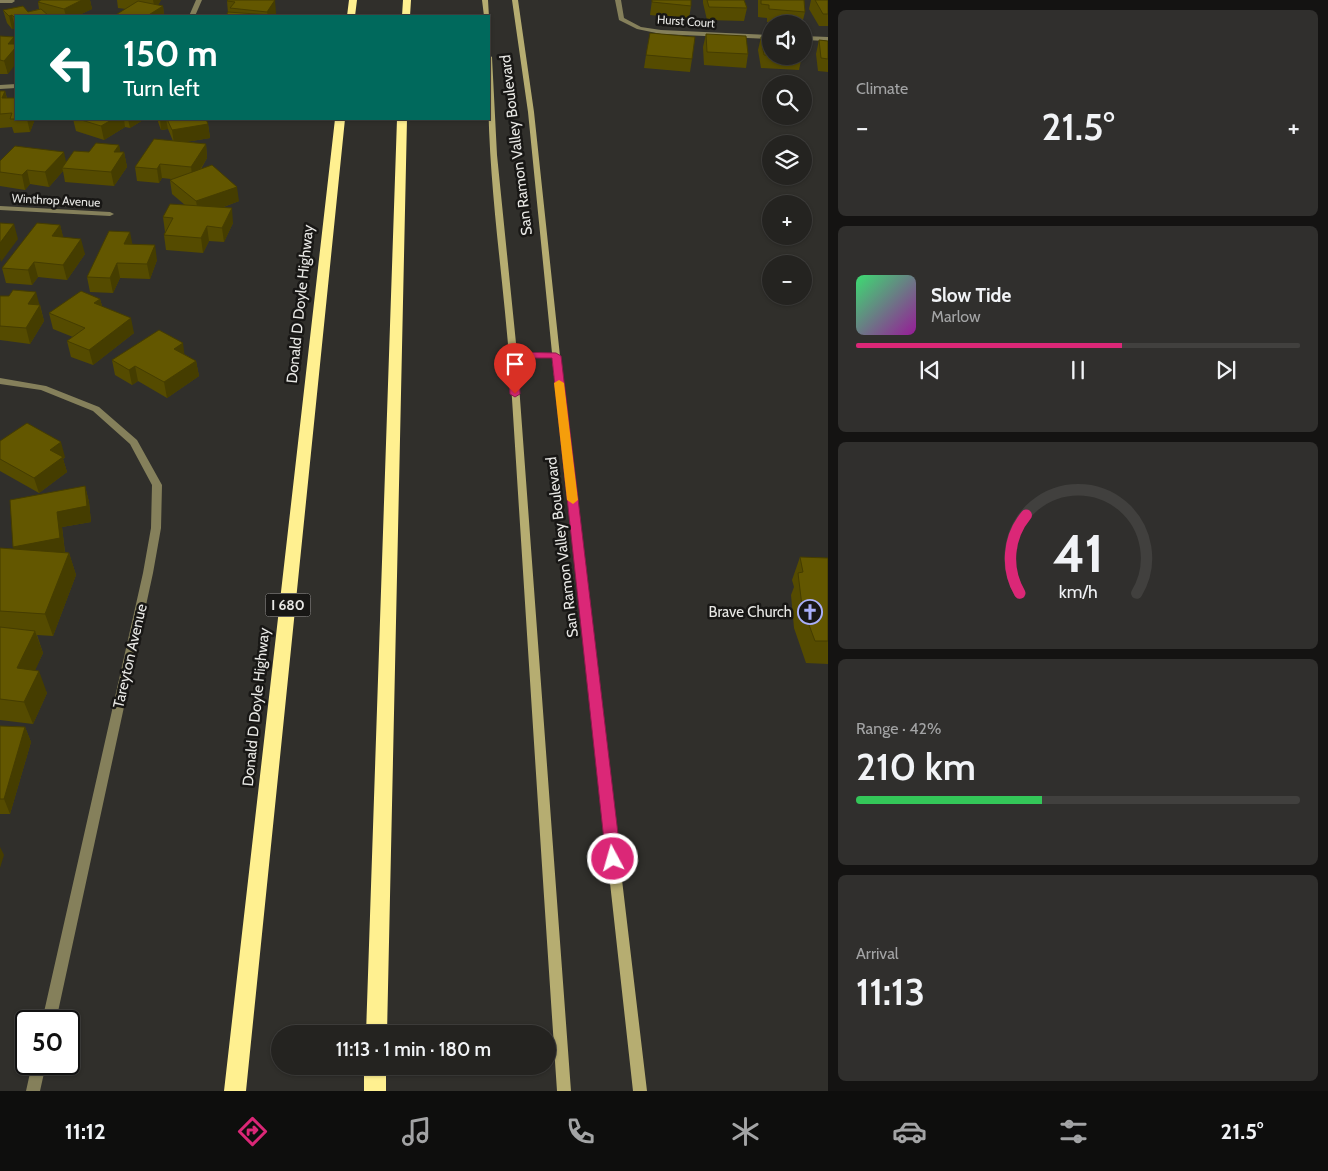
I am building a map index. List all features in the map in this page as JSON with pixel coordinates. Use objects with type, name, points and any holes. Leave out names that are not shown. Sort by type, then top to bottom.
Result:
[{"type":"highway","points":[[351,15],[353,0]]},
{"type":"highway","points":[[406,0],[406,15]]},
{"type":"highway","name":"Donald D Doyle Highway","points":[[235,1091],[340,120]]},
{"type":"highway","points":[[376,1025],[402,120]]},
{"type":"highway","points":[[374,1091],[375,1075]]},
{"type":"main road","points":[[485,0],[487,15]]},
{"type":"main road","name":"San Ramon Valley Boulevard","points":[[515,0],[531,112],[556,356],[640,1091]]},
{"type":"main road","name":"San Ramon Valley Boulevard","points":[[490,77],[494,155],[513,355],[564,1091]]},
{"type":"main road","points":[[513,355],[556,356]]},
{"type":"street","points":[[0,0],[12,1]]},
{"type":"street","points":[[192,15],[199,0]]},
{"type":"street","name":"Hurst Court","points":[[618,0],[621,19],[639,28],[661,32],[762,37]]},
{"type":"street","points":[[812,38],[828,39]]},
{"type":"street","points":[[0,87],[15,86]]},
{"type":"street","name":"Winthrop Avenue","points":[[0,208],[110,214]]},
{"type":"street","name":"Tareyton Avenue","points":[[0,380],[44,388],[96,409],[134,442],[157,485],[156,528],[148,573],[51,1010]]},
{"type":"street","points":[[33,1091],[37,1075]]},
{"type":"building","points":[[41,0],[82,0],[64,9],[38,2]]},
{"type":"building","points":[[228,0],[275,0],[267,12],[230,8],[235,2]]},
{"type":"building","points":[[652,0],[691,0],[691,6],[652,2]]},
{"type":"building","points":[[707,0],[744,0],[747,8],[709,7]]},
{"type":"building","points":[[761,0],[804,0],[805,12],[769,9],[769,5],[761,4]]},
{"type":"building","points":[[815,0],[828,0],[828,14],[823,14]]},
{"type":"building","points":[[138,1],[163,6],[149,15],[116,15]]},
{"type":"building","points":[[23,6],[28,12],[41,9],[48,15],[15,15],[15,18],[12,15],[9,16],[3,10]]},
{"type":"building","points":[[228,12],[270,15],[226,15]]},
{"type":"building","points":[[650,33],[695,37],[692,59],[646,55]]},
{"type":"building","points":[[706,34],[746,36],[748,54],[707,52]]},
{"type":"building","points":[[0,36],[14,37],[8,44],[15,44],[15,48],[4,61],[0,60]]},
{"type":"building","points":[[819,40],[828,41],[828,59],[821,58]]},
{"type":"building","points":[[0,91],[5,91],[2,98],[15,98],[15,119],[10,119],[12,113],[0,114]]},
{"type":"building","points":[[81,120],[111,120],[101,126]]},
{"type":"building","points":[[167,120],[206,120],[208,124],[172,130]]},
{"type":"building","points":[[154,139],[206,144],[191,167],[160,164],[157,169],[135,167]]},
{"type":"building","points":[[96,143],[119,145],[114,152],[124,152],[111,172],[62,168],[74,151],[89,152]]},
{"type":"building","points":[[15,146],[64,152],[45,172],[27,170],[22,175],[0,172],[0,161]]},
{"type":"building","points":[[212,165],[237,187],[196,201],[170,180]]},
{"type":"building","points":[[170,204],[232,208],[222,228],[207,226],[201,238],[164,235],[173,218],[163,217]]},
{"type":"building","points":[[0,223],[14,224],[0,243]]},
{"type":"building","points":[[37,223],[60,225],[52,236],[81,239],[63,265],[34,262],[28,270],[2,268]]},
{"type":"building","points":[[109,231],[130,232],[124,244],[155,245],[147,264],[117,263],[110,278],[87,277]]},
{"type":"building","points":[[13,290],[36,292],[28,304],[40,305],[26,328],[0,326],[0,296],[9,296]]},
{"type":"building","points":[[81,291],[100,299],[94,303],[131,318],[89,350],[67,341],[85,328],[49,313]]},
{"type":"building","points":[[159,330],[183,343],[174,349],[196,361],[164,382],[135,366],[129,370],[112,360]]},
{"type":"building","points":[[27,423],[61,442],[50,450],[63,457],[34,478],[0,459],[0,441]]},
{"type":"building","points":[[85,486],[87,506],[57,512],[60,538],[13,547],[10,500]]},
{"type":"building","points":[[0,548],[69,553],[45,614],[0,611]]},
{"type":"building","points":[[800,557],[828,558],[828,641],[815,641],[802,606],[798,573],[803,572]]},
{"type":"building","points":[[0,627],[35,631],[17,668],[39,671],[24,702],[0,699]]},
{"type":"building","points":[[0,726],[25,727],[4,799],[0,799]]},
{"type":"slow traffic","points":[[559,383],[573,500]]},
{"type":"place","name":"Brave Church","points":[[810,612]]},
{"type":"route","points":[[515,394],[513,355],[556,356],[613,859]]}]
